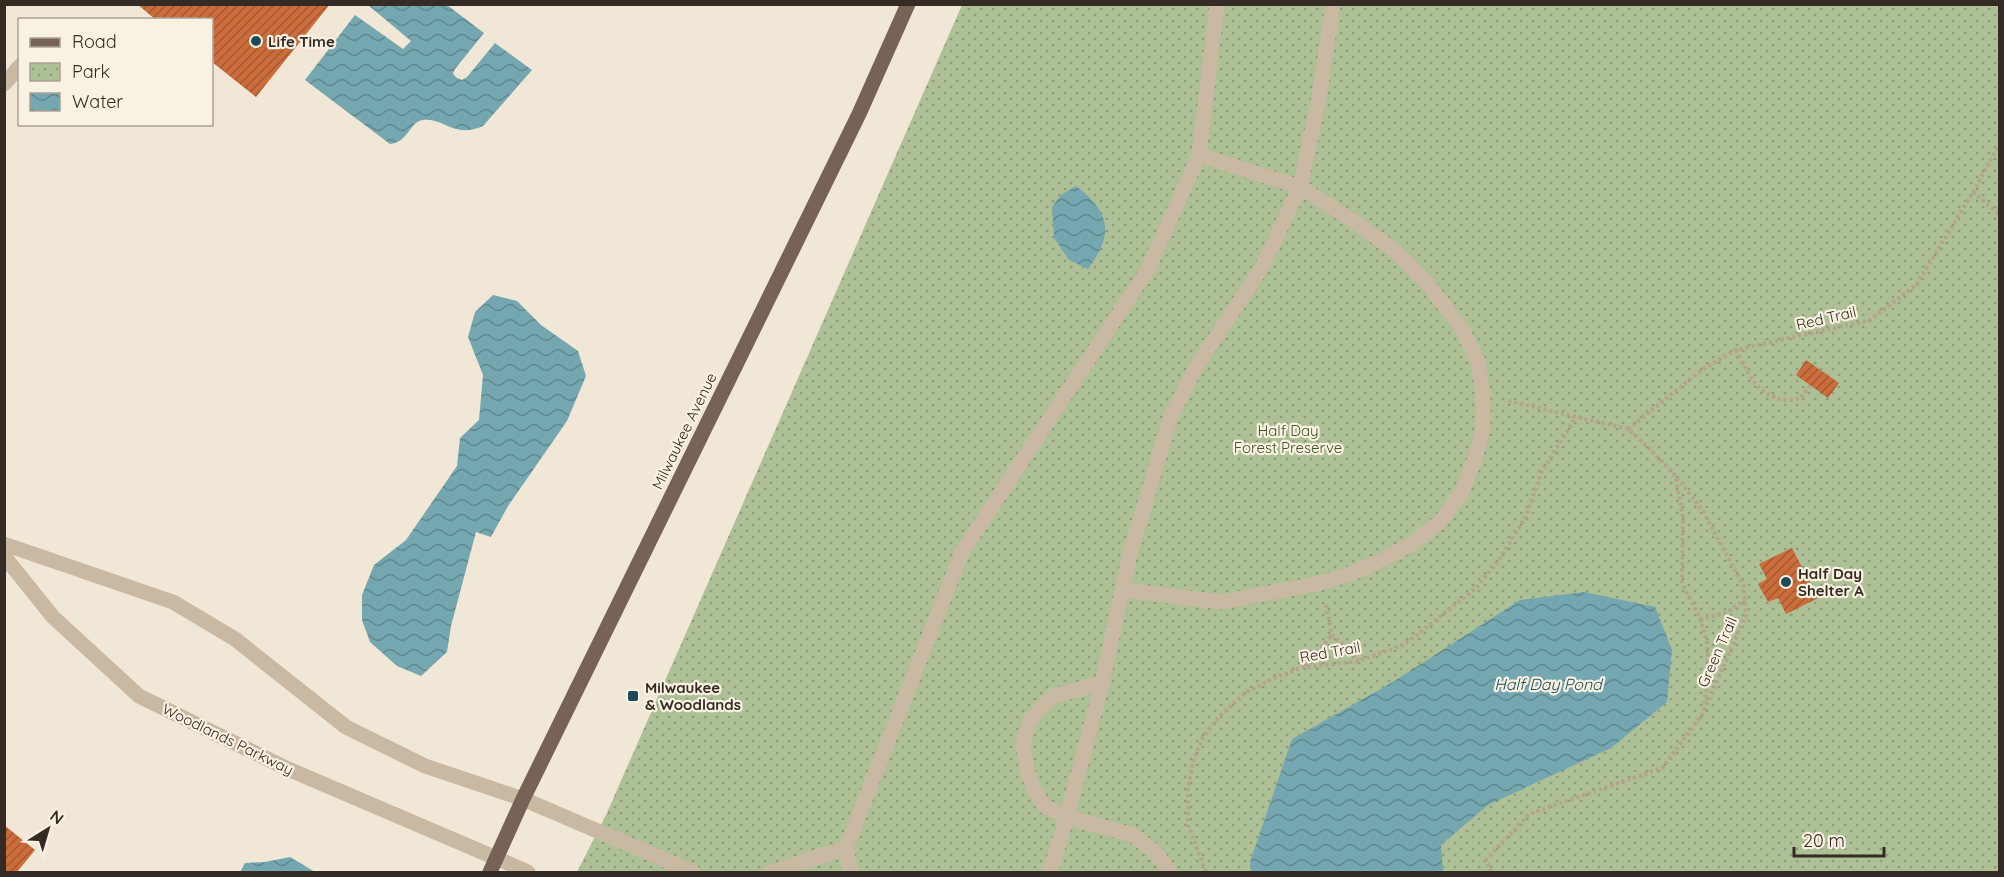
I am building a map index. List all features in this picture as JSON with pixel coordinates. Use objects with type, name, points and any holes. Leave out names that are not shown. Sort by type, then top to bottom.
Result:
[{"type":"main road","name":"Milwaukee Avenue","points":[[490,873],[523,799],[859,114],[908,4]]},
{"type":"street","points":[[851,873],[846,848],[962,552],[1148,268],[1199,155],[1217,4]]},
{"type":"street","points":[[1050,873],[1102,683],[1130,554],[1172,416],[1195,369],[1262,267],[1300,187],[1319,98],[1333,4]]},
{"type":"street","points":[[4,84],[18,68]]},
{"type":"street","points":[[1123,590],[1221,602],[1321,583],[1378,562],[1410,545],[1440,522],[1460,495],[1474,462],[1484,429],[1483,395],[1478,361],[1460,326],[1426,282],[1394,250],[1300,187],[1199,155]]},
{"type":"street","points":[[4,544],[173,602],[235,639],[346,727],[425,766],[523,799],[693,873]]},
{"type":"street","name":"Woodlands Parkway","points":[[4,556],[53,617],[139,696],[288,769],[528,873]]},
{"type":"street","points":[[1102,683],[1053,696],[1030,720],[1023,744],[1027,770],[1044,806],[1067,817],[1133,835],[1156,853],[1170,873]]},
{"type":"street","points":[[772,873],[846,848]]},
{"type":"path","name":"Red Trail","points":[[1628,429],[1703,369],[1736,350],[1870,320],[1917,284],[2000,143]]},
{"type":"path","points":[[1972,192],[2000,215]]},
{"type":"path","points":[[1736,350],[1747,372],[1760,388],[1775,399],[1788,401],[1801,398],[1810,386]]},
{"type":"path","name":"Green Trail","points":[[1483,395],[1628,429],[1675,475],[1703,511],[1744,587],[1746,615],[1702,715],[1662,768],[1529,814],[1486,860],[1491,873]]},
{"type":"path","name":"Red Trail","points":[[1206,873],[1188,825],[1188,790],[1192,761],[1203,737],[1220,716],[1245,693],[1274,678],[1304,667],[1359,661],[1405,644],[1475,589],[1500,560],[1526,516],[1541,473],[1576,417]]},
{"type":"path","points":[[1675,475],[1683,517],[1682,582],[1700,619],[1707,643],[1709,673],[1702,715]]},
{"type":"path","points":[[1321,583],[1332,635],[1359,661]]},
{"type":"path","points":[[1700,619],[1726,613],[1745,600]]},
{"type":"path","points":[[1304,667],[1332,635]]},
{"type":"green space","name":"Half Day Forest Preserve","points":[[962,5],[1999,5],[1999,872],[577,872],[606,815]]},
{"type":"water","points":[[368,5],[447,5],[484,33],[455,69],[453,74],[462,80],[495,43],[532,70],[483,126],[464,130],[423,120],[415,124],[401,140],[390,144],[305,80],[355,15],[403,49],[411,41]]},
{"type":"water","points":[[1076,186],[1096,205],[1105,224],[1102,245],[1088,269],[1069,260],[1054,238],[1052,207],[1061,195]]},
{"type":"water","points":[[493,295],[517,301],[541,325],[578,351],[586,376],[567,421],[508,506],[491,537],[476,532],[451,626],[447,652],[421,676],[397,666],[370,642],[362,620],[362,595],[374,565],[406,540],[457,466],[460,438],[479,420],[483,375],[468,337],[475,312]]},
{"type":"water","name":"Half Day Pond","points":[[1584,592],[1655,607],[1672,650],[1667,702],[1611,748],[1488,805],[1441,845],[1443,872],[1251,872],[1250,862],[1292,739],[1393,682],[1520,600]]},
{"type":"water","points":[[290,857],[315,872],[240,872],[245,863]]},
{"type":"building","name":"Life Time","points":[[137,4],[330,4],[256,97],[213,63],[213,18],[154,18]]},
{"type":"building","points":[[1806,360],[1839,383],[1828,398],[1796,375]]},
{"type":"building","name":"Half Day Shelter A","points":[[1792,548],[1818,598],[1786,614],[1778,598],[1768,602],[1758,584],[1767,579],[1759,564]]},
{"type":"building","points":[[4,825],[35,850],[17,872],[4,872]]},
{"type":"place","name":"Life Time","points":[[256,41]]},
{"type":"place","name":"Half Day Shelter A","points":[[1786,582]]},
{"type":"place","name":"Milwaukee & Woodlands","points":[[633,696]]}]
